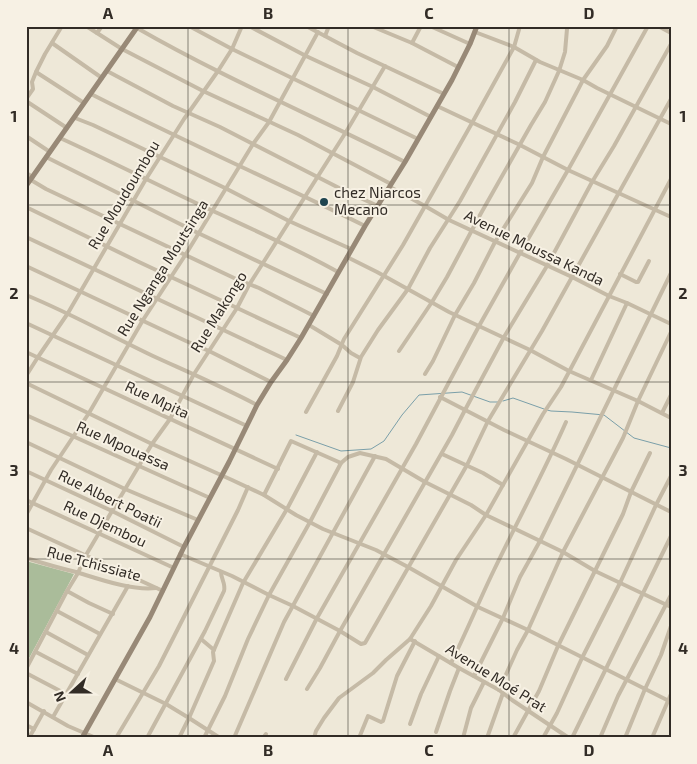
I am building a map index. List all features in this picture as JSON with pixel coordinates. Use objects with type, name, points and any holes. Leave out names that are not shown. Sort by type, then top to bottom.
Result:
[{"type":"street","points":[[62,26],[36,72],[32,82],[33,89],[26,100],[67,128]]},
{"type":"street","name":"Avenue Moussa Kanda","points":[[86,26],[122,49],[203,91],[298,135],[449,220],[671,324]]},
{"type":"street","points":[[97,33],[102,26]]},
{"type":"street","points":[[189,26],[232,49],[418,139]]},
{"type":"street","name":"Rue Moudoumbou","points":[[26,376],[68,312],[146,179],[232,49],[242,26]]},
{"type":"street","points":[[249,26],[431,117]]},
{"type":"street","points":[[306,26],[444,94]]},
{"type":"street","points":[[325,36],[329,26]]},
{"type":"street","points":[[371,26],[412,43],[458,68]]},
{"type":"street","points":[[412,43],[421,26]]},
{"type":"street","points":[[430,26],[470,44]]},
{"type":"street","points":[[306,412],[344,339],[426,206],[514,47],[520,26]]},
{"type":"street","points":[[425,374],[496,242],[532,183],[543,157],[583,80],[607,46],[618,26]]},
{"type":"street","points":[[286,679],[317,618],[648,26]]},
{"type":"street","points":[[658,26],[671,33]]},
{"type":"street","points":[[26,186],[137,27],[183,54],[405,162]]},
{"type":"street","points":[[84,735],[163,592],[180,554],[257,404],[309,325],[364,226],[405,162],[458,68],[476,29],[536,60],[583,80],[671,124]]},
{"type":"street","points":[[399,351],[432,302],[545,102],[560,71],[565,52],[567,29]]},
{"type":"street","name":"Rue Nganga Moutsinga","points":[[26,515],[238,166],[269,122],[318,32]]},
{"type":"street","points":[[52,44],[102,78]]},
{"type":"street","points":[[307,689],[442,454],[504,338],[547,266],[592,182],[671,44]]},
{"type":"street","points":[[338,410],[353,382],[360,358],[408,289],[430,248],[449,220],[515,102],[536,60]]},
{"type":"street","name":"Rue Makongo","points":[[26,669],[112,510],[170,418],[194,374],[237,308],[249,284],[333,154],[385,66]]},
{"type":"street","points":[[107,71],[173,106],[378,206]]},
{"type":"street","points":[[36,72],[84,104]]},
{"type":"street","points":[[26,79],[32,82]]},
{"type":"street","points":[[91,94],[364,226]]},
{"type":"street","points":[[180,554],[293,606],[361,644],[365,643],[417,554],[467,465],[488,421],[572,277],[671,99]]},
{"type":"street","points":[[437,106],[497,133],[592,182],[671,217]]},
{"type":"street","points":[[75,118],[351,249]]},
{"type":"street","points":[[26,136],[48,155],[198,233],[327,294]]},
{"type":"street","points":[[60,138],[310,256],[338,272]]},
{"type":"street","points":[[26,173],[46,189],[314,316]]},
{"type":"street","points":[[359,738],[368,716],[382,721],[412,640],[456,560],[486,515],[542,414],[561,387],[671,179]]},
{"type":"street","points":[[26,207],[301,338]]},
{"type":"street","points":[[26,237],[287,360]]},
{"type":"street","points":[[347,257],[479,326],[530,350],[569,372],[638,400],[671,418]]},
{"type":"street","points":[[620,274],[638,282],[649,261]]},
{"type":"street","points":[[26,266],[271,382]]},
{"type":"street","points":[[474,676],[520,577],[540,541],[671,273]]},
{"type":"street","points":[[26,295],[68,312],[153,356],[257,404]]},
{"type":"street","points":[[591,380],[627,303]]},
{"type":"street","points":[[26,323],[247,426]]},
{"type":"street","points":[[309,325],[360,358]]},
{"type":"street","points":[[499,690],[564,552],[623,438],[638,400],[671,332]]},
{"type":"street","name":"Rue Mpita","points":[[26,352],[278,469]]},
{"type":"street","points":[[26,383],[152,444],[248,487],[310,522],[385,554],[478,607],[669,701]]},
{"type":"street","points":[[662,413],[671,395]]},
{"type":"street","points":[[440,397],[671,512]]},
{"type":"street","name":"Rue Mpouassa","points":[[26,415],[210,498]]},
{"type":"street","points":[[451,663],[514,529],[553,453],[566,422]]},
{"type":"street","points":[[26,442],[125,489],[198,520]]},
{"type":"street","points":[[264,496],[291,442],[341,463]]},
{"type":"street","points":[[179,738],[214,661],[213,652],[243,583],[287,509],[317,452]]},
{"type":"street","points":[[204,738],[225,696],[268,595],[341,463],[348,457],[360,452],[386,459],[486,515],[564,552],[595,571],[671,607]]},
{"type":"street","points":[[513,738],[539,691],[558,646],[623,514],[631,492],[650,453]]},
{"type":"street","points":[[442,454],[483,473],[503,485]]},
{"type":"street","points":[[234,738],[265,664],[293,606],[376,456]]},
{"type":"street","name":"Rue Albert Poatii","points":[[26,471],[112,510],[184,547]]},
{"type":"street","points":[[543,738],[557,713],[671,476]]},
{"type":"street","points":[[116,738],[159,666],[248,487]]},
{"type":"street","name":"Rue Djembou","points":[[26,500],[174,568]]},
{"type":"street","points":[[26,528],[163,592]]},
{"type":"street","points":[[570,738],[671,536]]},
{"type":"street","name":"Rue Tchissiate","points":[[26,558],[128,586],[146,590],[156,588]]},
{"type":"street","points":[[147,738],[224,591],[221,572]]},
{"type":"street","points":[[53,717],[128,586]]},
{"type":"street","points":[[67,591],[113,614]]},
{"type":"street","points":[[600,738],[618,696],[671,595]]},
{"type":"street","points":[[58,612],[100,634]]},
{"type":"street","points":[[625,738],[661,655],[671,626]]},
{"type":"street","points":[[46,632],[88,655]]},
{"type":"street","points":[[201,638],[214,650]]},
{"type":"street","points":[[314,738],[324,718],[339,698],[373,674],[386,660],[412,640]]},
{"type":"street","name":"Avenue Moé Prat","points":[[412,640],[499,690],[570,738]]},
{"type":"street","points":[[36,652],[78,674]]},
{"type":"street","points":[[410,724],[421,694],[439,656]]},
{"type":"street","points":[[436,732],[460,668]]},
{"type":"street","points":[[26,673],[66,694]]},
{"type":"street","points":[[116,679],[166,704],[220,738]]},
{"type":"street","points":[[463,738],[471,708],[484,682]]},
{"type":"street","points":[[487,738],[503,693]]},
{"type":"street","points":[[652,738],[671,694]]},
{"type":"street","points":[[26,702],[84,735],[96,738]]},
{"type":"street","points":[[29,738],[44,711]]},
{"type":"street","points":[[26,725],[34,729]]},
{"type":"street","points":[[263,738],[266,734]]},
{"type":"green space","points":[[26,561],[74,574],[26,664]]},
{"type":"waterway","points":[[296,435],[341,451],[371,449],[384,441],[419,395],[462,392],[490,402],[499,402]]},
{"type":"waterway","points":[[503,401],[513,398],[544,409]]},
{"type":"waterway","points":[[547,410],[604,415],[634,438],[671,448]]},
{"type":"waterway","points":[[384,736],[389,738]]},
{"type":"place","name":"chez Niarcos Mecano","points":[[324,202]]}]
